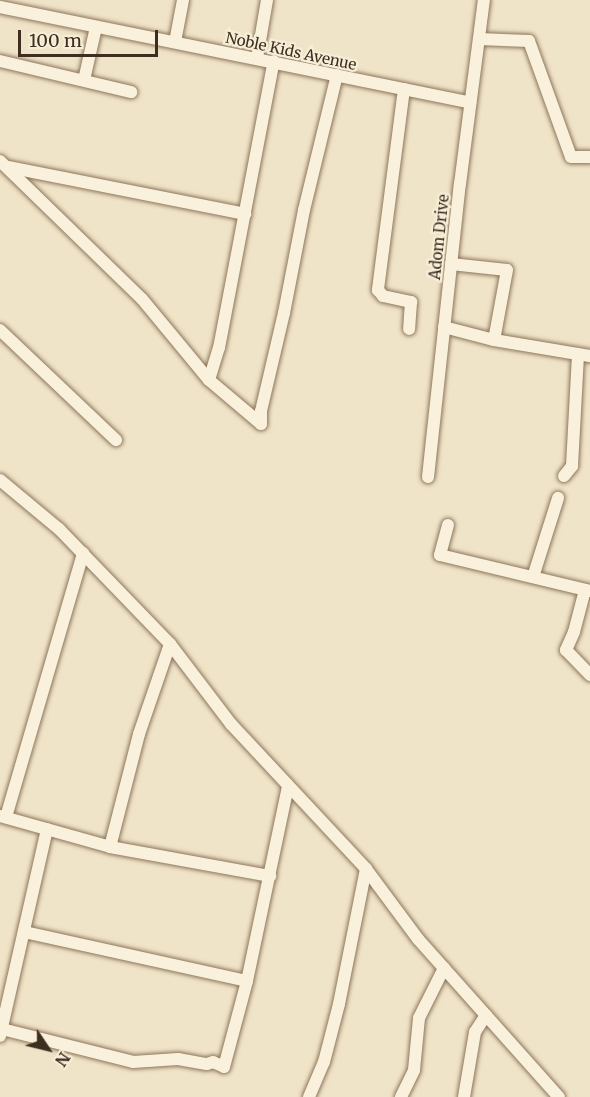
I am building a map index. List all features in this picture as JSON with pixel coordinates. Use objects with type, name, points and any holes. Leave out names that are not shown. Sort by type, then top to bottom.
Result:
[{"type":"street","points":[[175,42],[183,0]]},
{"type":"street","points":[[257,58],[267,0]]},
{"type":"street","name":"Adom Drive","points":[[428,477],[451,264],[484,0]]},
{"type":"street","name":"Noble Kids Avenue","points":[[0,7],[274,61],[470,103]]},
{"type":"street","points":[[84,80],[96,27]]},
{"type":"street","points":[[479,39],[530,41],[571,157],[590,157]]},
{"type":"street","points":[[0,61],[131,92]]},
{"type":"street","points":[[209,380],[219,348],[274,61]]},
{"type":"street","points":[[3,164],[142,299],[209,380],[261,424],[261,411],[282,322],[304,210],[336,75]]},
{"type":"street","points":[[404,89],[378,290],[383,296],[411,302],[409,329]]},
{"type":"street","points":[[3,164],[245,214]]},
{"type":"street","points":[[451,264],[507,270],[494,340]]},
{"type":"street","points":[[444,327],[494,340],[584,355],[572,466],[564,476]]},
{"type":"street","points":[[0,330],[116,440]]},
{"type":"street","points":[[0,480],[83,553],[170,644],[231,724],[366,869],[418,939],[559,1097]]},
{"type":"street","points":[[534,577],[558,498]]},
{"type":"street","points":[[448,525],[440,555],[587,591],[566,650],[590,675]]},
{"type":"street","points":[[83,553],[3,816],[110,847],[270,876]]},
{"type":"street","points":[[110,847],[139,734],[170,644]]},
{"type":"street","points":[[47,829],[1,1033],[133,1062],[178,1059],[207,1064],[213,1062],[224,1067],[247,981],[288,787]]},
{"type":"street","points":[[309,1097],[324,1062],[339,1004],[366,869]]},
{"type":"street","points":[[24,932],[247,981]]},
{"type":"street","points":[[401,1097],[414,1070],[419,1018],[444,968]]},
{"type":"street","points":[[464,1097],[475,1032],[486,1015]]}]
